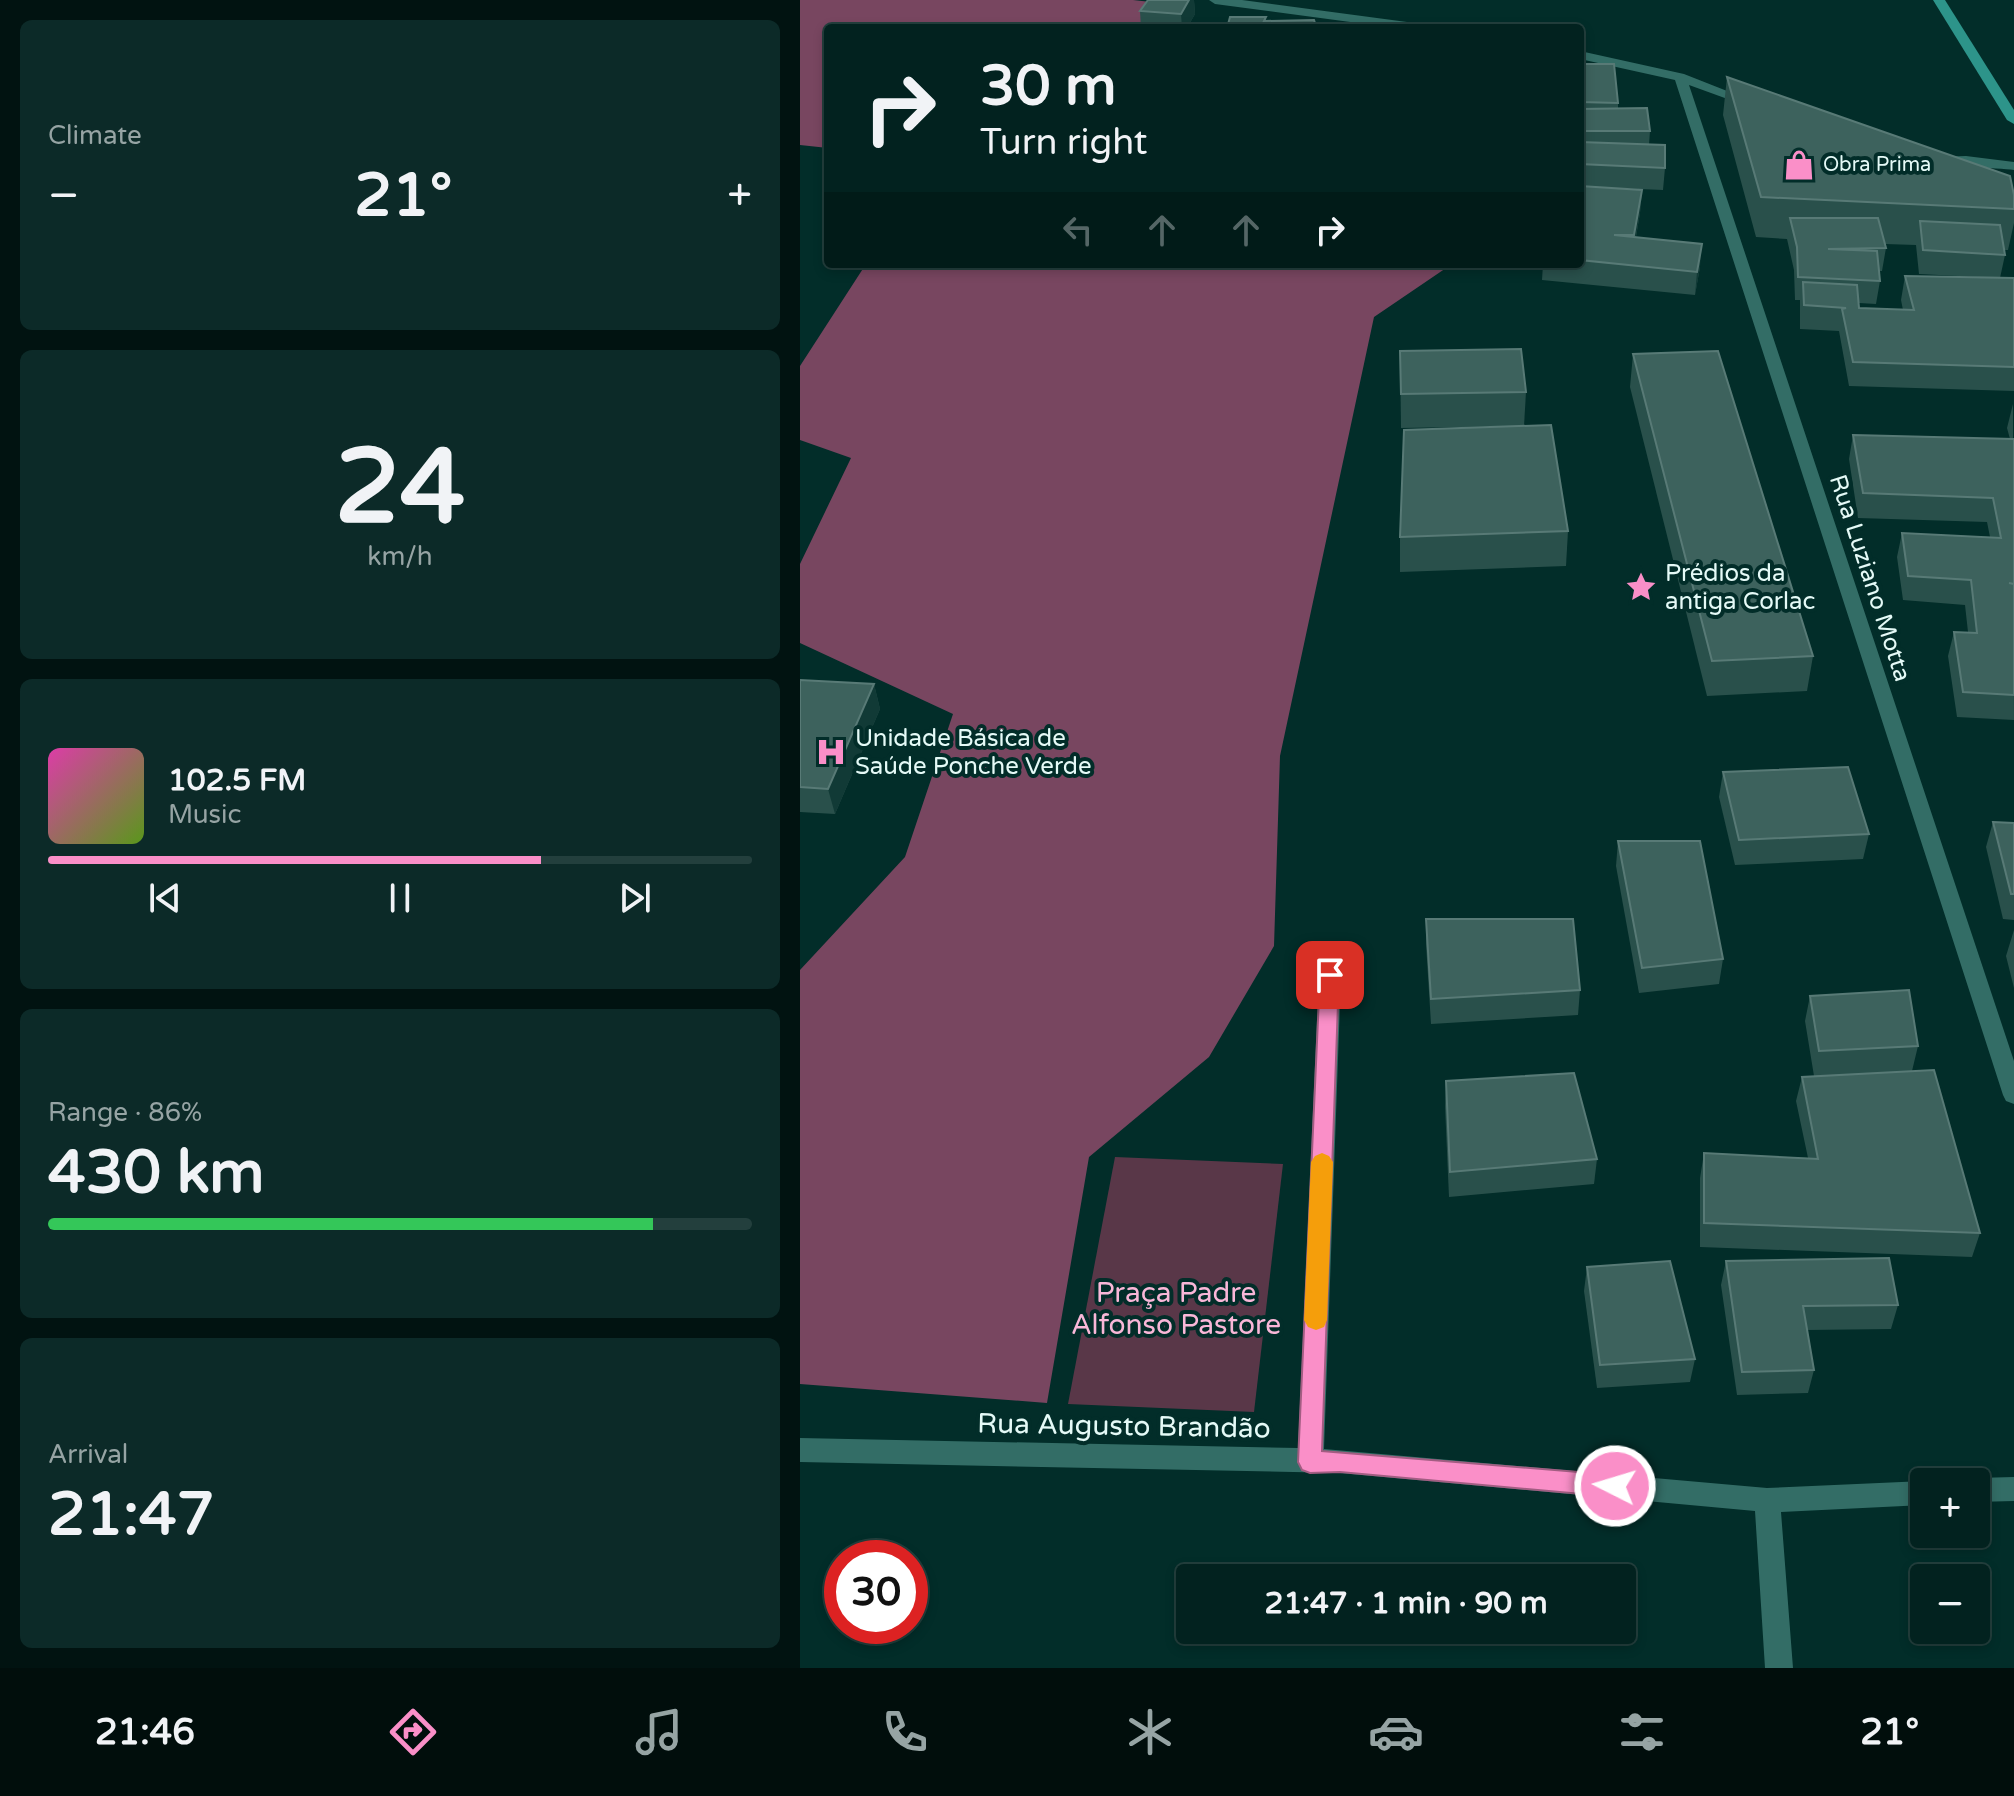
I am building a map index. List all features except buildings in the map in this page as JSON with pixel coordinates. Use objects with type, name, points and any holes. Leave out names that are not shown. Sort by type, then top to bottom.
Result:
[{"type":"main road","points":[[1939,0],[2014,120]]},
{"type":"street","points":[[1215,0],[1392,24]]},
{"type":"street","points":[[1584,56],[1680,77],[1768,109]]},
{"type":"street","name":"Rua Luziano Motta","points":[[1680,77],[2014,1095]]},
{"type":"street","points":[[1943,175],[1928,165],[1966,160],[2014,166]]},
{"type":"street","points":[[1310,1462],[1330,975]]},
{"type":"street","name":"Rua Augusto Brandão","points":[[800,1450],[1340,1461],[1767,1500],[1910,1494]]},
{"type":"street","points":[[1990,1490],[2014,1489]]},
{"type":"street","points":[[1767,1500],[1779,1668]]},
{"type":"green space","name":"Praça Padre Alfonso Pastore","points":[[1115,1157],[1283,1164],[1254,1412],[1068,1404]]},
{"type":"shaded area","points":[[800,0],[1133,0],[1160,3],[1178,24],[824,24],[824,148],[800,145]]},
{"type":"shaded area","points":[[863,268],[1446,268],[1374,317],[1280,756],[1274,946],[1209,1057],[1089,1157],[1047,1403],[800,1384],[800,970],[905,857],[953,714],[800,643],[800,564],[851,458],[800,440],[800,366]]},
{"type":"slow traffic","points":[[1316,1320],[1322,1162]]},
{"type":"place","name":"Obra Prima","points":[[1799,165]]},
{"type":"place","name":"Prédios da antiga Corlac","points":[[1641,587]]},
{"type":"place","name":"Unidade Básica de Saúde Ponche Verde","points":[[831,752]]},
{"type":"route","points":[[1330,975],[1310,1462],[1340,1461],[1615,1486]]}]
